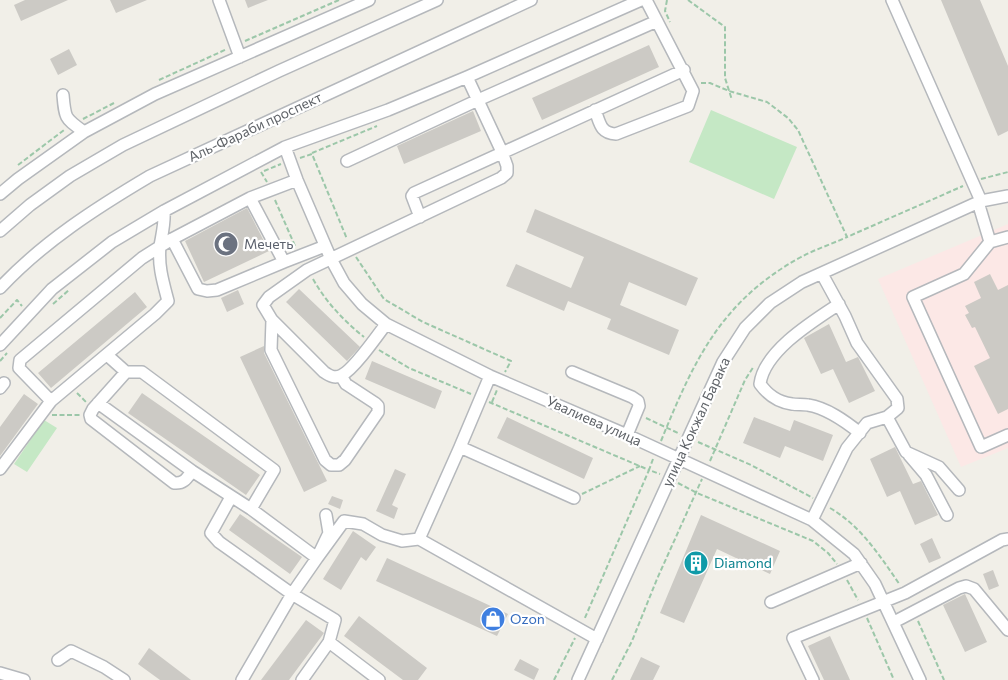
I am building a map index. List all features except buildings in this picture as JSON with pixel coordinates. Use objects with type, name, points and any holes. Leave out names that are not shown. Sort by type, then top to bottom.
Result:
[{"type":"street","points":[[219,0],[240,57]]},
{"type":"street","points":[[0,194],[84,132],[155,94],[369,0]]},
{"type":"street","points":[[0,231],[30,205],[70,176],[123,145],[279,71],[437,0]]},
{"type":"street","name":"Аль-Фараби проспект","points":[[0,288],[49,243],[99,206],[150,176],[531,0]]},
{"type":"street","points":[[1,344],[52,289],[112,242],[164,211],[285,147],[388,110],[641,0]]},
{"type":"street","points":[[595,110],[602,128],[608,134],[616,134],[688,106],[693,91],[684,70],[646,0]]},
{"type":"street","points":[[892,0],[972,181],[980,202],[990,242]]},
{"type":"street","points":[[347,160],[657,21]]},
{"type":"street","points":[[420,217],[413,201],[412,196],[414,193],[684,70]]},
{"type":"street","points":[[386,324],[372,344],[348,371],[341,376],[332,377],[324,372],[272,320],[263,305],[269,297],[307,270],[501,178],[507,173],[507,166],[502,152],[467,77]]},
{"type":"street","points":[[63,95],[64,114],[68,120],[84,132]]},
{"type":"street","name":"Увалиева улица","points":[[285,147],[330,259],[344,283],[362,304],[386,324],[496,379],[627,435],[812,520],[854,554],[861,563],[875,584],[920,680]]},
{"type":"street","points":[[51,401],[19,368],[20,360],[142,258],[160,246],[250,198],[297,180]]},
{"type":"street","name":"улица Кокжал Барака","points":[[578,680],[723,362],[746,328],[770,303],[802,282],[980,202],[1008,196]]},
{"type":"street","points":[[250,198],[284,262]]},
{"type":"street","points":[[0,469],[51,401],[168,301],[159,268],[160,246],[165,220],[164,211]]},
{"type":"street","points":[[172,239],[198,289],[207,292],[217,290],[325,246]]},
{"type":"street","points":[[1007,239],[990,242],[964,274],[913,297],[981,447],[1008,435]]},
{"type":"street","points":[[812,520],[847,448],[867,423],[887,418],[898,408],[897,399],[857,343],[822,274]]},
{"type":"street","points":[[838,304],[800,330],[776,353],[761,375],[760,384],[768,394],[780,401],[793,404],[807,404],[826,411],[846,422],[860,433]]},
{"type":"street","points":[[272,320],[272,350],[325,460],[331,465],[339,464],[345,460],[378,412],[378,406],[375,402],[346,384],[341,376]]},
{"type":"street","points":[[107,354],[126,372],[142,372],[274,470],[251,510]]},
{"type":"street","points":[[126,372],[94,409],[96,423],[174,483],[180,484],[185,482],[192,471]]},
{"type":"street","points":[[572,372],[638,401],[639,406],[627,435]]},
{"type":"street","points":[[418,539],[460,447],[496,379]]},
{"type":"street","points":[[94,409],[251,510],[317,558]]},
{"type":"street","points":[[887,418],[906,452],[926,475],[947,515]]},
{"type":"street","points":[[460,447],[574,498]]},
{"type":"street","points":[[906,452],[939,467],[959,490]]},
{"type":"street","points":[[231,497],[211,533],[219,542],[292,594],[335,620],[329,642],[302,680]]},
{"type":"street","points":[[317,558],[329,533],[326,515]]},
{"type":"street","points":[[242,680],[292,594],[344,521],[363,524],[382,535],[402,541],[418,539],[597,639]]},
{"type":"street","points":[[813,680],[793,638],[905,593],[1002,540],[1008,539]]},
{"type":"street","points":[[771,602],[861,563]]},
{"type":"street","points":[[894,622],[966,586],[974,589],[1008,630]]},
{"type":"street","points":[[329,642],[379,680]]},
{"type":"street","points":[[58,660],[71,651],[104,667],[124,680]]},
{"type":"street","points":[[237,680],[252,664]]},
{"type":"street","points":[[0,673],[24,680]]},
{"type":"path","points":[[237,45],[339,0]]},
{"type":"path","points":[[688,0],[725,27],[725,78],[732,100]]},
{"type":"path","points":[[690,84],[710,83],[729,91],[767,102],[792,122],[798,130],[847,237]]},
{"type":"path","points":[[254,174],[312,154],[352,250],[384,298],[423,322],[511,361],[496,379],[486,401]]},
{"type":"path","points":[[262,172],[300,256]]},
{"type":"path","points":[[554,680],[580,629],[657,449],[700,355],[713,333],[734,307],[756,287],[802,256],[972,181],[1008,172]]},
{"type":"path","points":[[307,270],[322,295],[346,323],[377,348],[409,368],[670,479],[697,493],[813,541],[828,553],[842,571],[863,610],[894,680]]},
{"type":"path","points":[[51,306],[72,287]]},
{"type":"path","points":[[0,318],[16,300],[29,312]]},
{"type":"path","points":[[0,361],[9,350],[1,344]]},
{"type":"path","points":[[70,386],[94,409]]},
{"type":"path","points":[[41,415],[94,409]]},
{"type":"path","points":[[574,498],[640,466]]},
{"type":"shaded area","points":[[1008,224],[1008,448],[961,467],[878,279]]},
{"type":"green space","points":[[711,110],[797,147],[774,199],[689,162]]},
{"type":"green space","points":[[44,420],[57,428],[27,472],[14,464]]},
{"type":"place","name":"Мечеть","points":[[226,244]]},
{"type":"place","name":"Diamond","points":[[696,563]]},
{"type":"place","name":"Ozon","points":[[493,619]]}]
